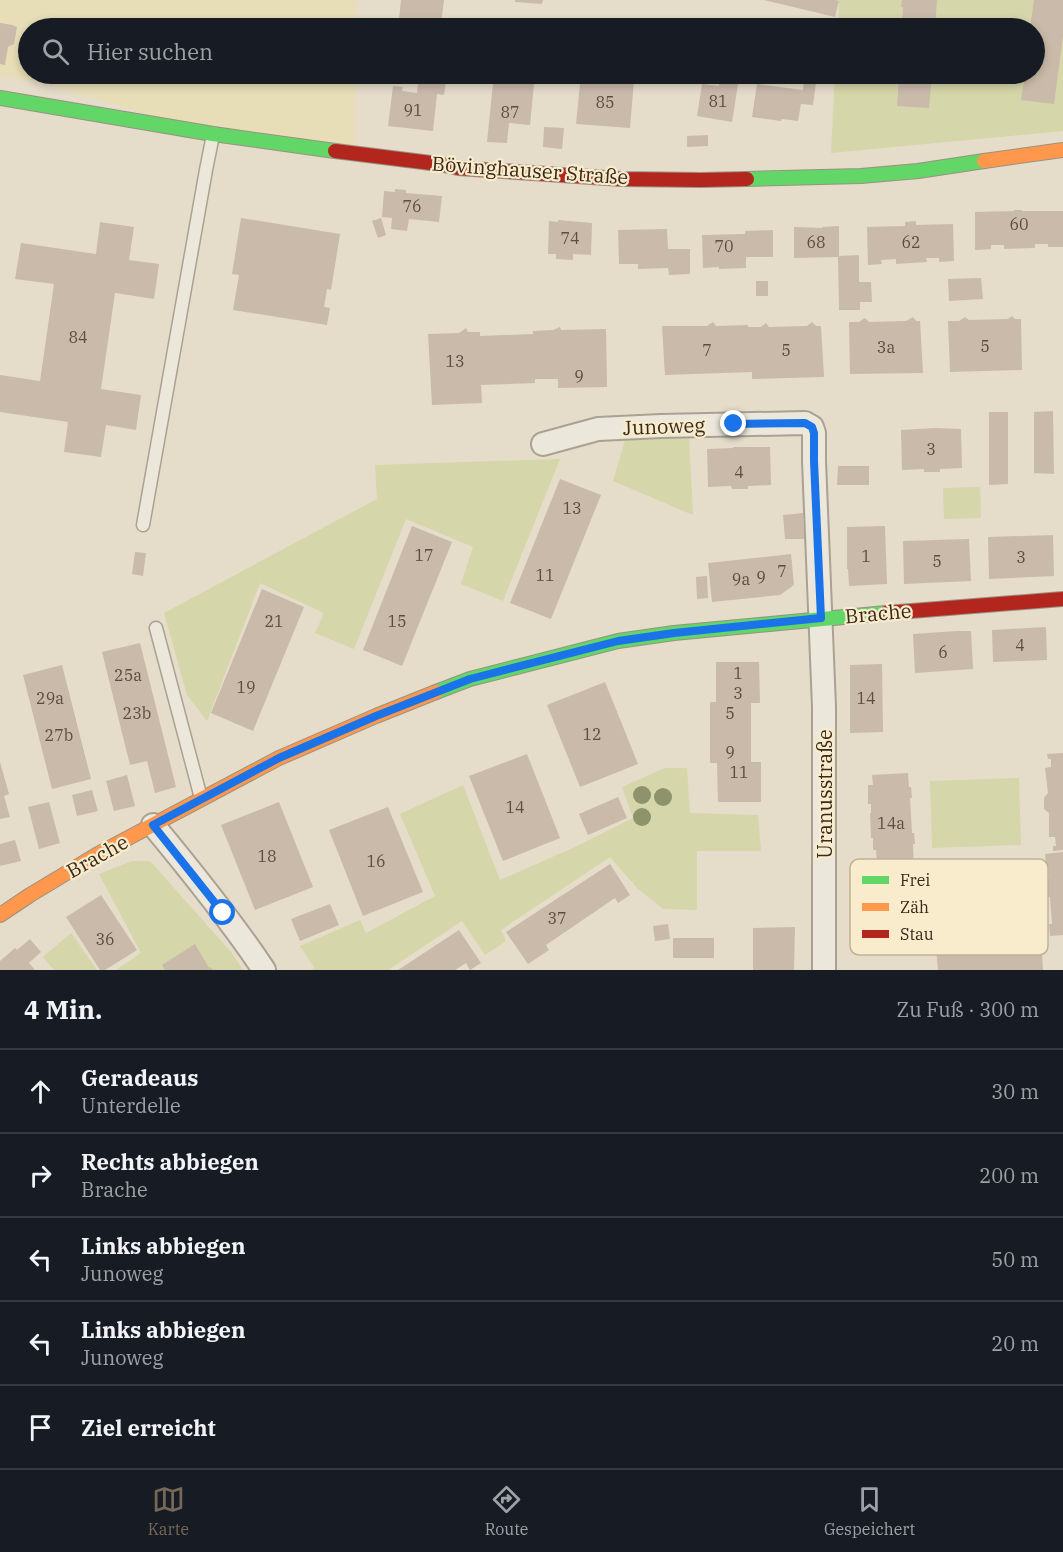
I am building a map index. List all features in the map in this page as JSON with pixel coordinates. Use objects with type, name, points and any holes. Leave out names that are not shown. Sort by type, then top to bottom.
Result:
[{"type":"street","name":"Bövinghauser Straße","points":[[0,98],[213,134],[458,168],[644,179],[861,176],[918,171],[1063,150]]},
{"type":"street","name":"Junoweg","points":[[543,444],[598,429],[805,423],[812,427],[821,618]]},
{"type":"street","name":"Brache","points":[[0,915],[98,854],[279,758],[470,679],[618,641],[674,633],[821,618],[1063,599]]},
{"type":"street","name":"Uranusstraße","points":[[821,618],[825,759],[824,970]]},
{"type":"street","points":[[153,825],[236,929],[264,970]]},
{"type":"lane","points":[[143,525],[213,134]]},
{"type":"lane","points":[[156,628],[201,800]]},
{"type":"shaded area","points":[[0,0],[356,0],[355,18],[18,18],[18,79],[0,76]]},
{"type":"shaded area","points":[[47,84],[355,84],[355,154],[213,134]]},
{"type":"green space","points":[[839,0],[1063,0],[1063,131],[831,153],[834,84],[1045,84],[1045,18],[838,18]]},
{"type":"green space","points":[[627,434],[689,435],[693,515],[613,481]]},
{"type":"green space","points":[[560,459],[503,601],[461,584],[473,547],[406,519],[354,649],[315,633],[324,613],[260,583],[207,721],[187,695],[164,613],[377,499],[375,465]]},
{"type":"green space","points":[[980,487],[981,518],[944,519],[943,488]]},
{"type":"green space","points":[[665,768],[687,768],[690,813],[758,815],[761,851],[697,851],[697,910],[663,909],[638,889],[610,857],[501,930],[506,941],[485,955],[462,921],[388,970],[312,970],[314,967],[300,946],[360,920],[366,933],[435,896],[400,814],[463,785],[500,880],[633,818],[622,787]]},
{"type":"green space","points":[[1019,778],[1021,845],[932,848],[930,781]]},
{"type":"green space","points":[[132,861],[150,861],[231,952],[243,970],[116,970],[141,953],[99,874]]},
{"type":"green space","points":[[71,933],[97,970],[54,970],[43,957]]},
{"type":"building","points":[[401,0],[444,0],[442,18],[399,18]]},
{"type":"building","points":[[515,0],[543,0],[542,4],[515,2]]},
{"type":"building","points":[[764,0],[836,0],[839,1],[835,17]]},
{"type":"building","points":[[902,0],[937,0],[936,18],[902,18],[903,7],[901,7]]},
{"type":"building","points":[[1034,0],[1063,0],[1063,36],[1054,104],[1021,100],[1023,84],[1045,84],[1045,18],[1031,18]]},
{"type":"building","points":[[0,23],[17,27],[14,44],[8,47],[5,65],[0,64]]},
{"type":"building","points":[[418,84],[446,84],[444,95],[437,94],[433,131],[388,126],[393,86],[403,87],[402,91],[417,93]]},
{"type":"building","points":[[493,84],[534,84],[530,125],[509,123],[507,143],[487,142]]},
{"type":"building","points":[[580,84],[634,84],[630,128],[576,124]]},
{"type":"building","points":[[702,84],[719,86],[719,84],[738,84],[732,122],[697,116]]},
{"type":"building","points":[[757,84],[803,90],[804,84],[816,84],[813,105],[801,104],[798,121],[752,117]]},
{"type":"building","points":[[899,84],[931,84],[929,108],[897,106]]},
{"type":"building","points":[[544,127],[564,128],[562,149],[543,147]]},
{"type":"building","points":[[708,135],[708,146],[687,147],[687,136]]},
{"type":"building","points":[[395,189],[406,190],[406,193],[442,196],[439,222],[409,219],[407,231],[391,229],[392,218],[382,217],[384,191],[395,192]]},
{"type":"building","points":[[1063,211],[1063,247],[1035,244],[1035,248],[1004,249],[1004,245],[991,245],[991,249],[975,250],[975,212]]},
{"type":"building","points":[[241,218],[340,234],[331,290],[327,289],[324,307],[330,308],[327,325],[233,310],[239,275],[232,274]]},
{"type":"building","points":[[381,218],[386,235],[378,238],[372,221]]},
{"type":"building","points":[[558,220],[592,223],[591,255],[573,254],[573,260],[556,259],[556,254],[548,254],[549,221],[558,222]]},
{"type":"building","points":[[916,221],[916,225],[953,224],[954,261],[939,262],[939,258],[926,258],[927,262],[896,264],[896,259],[881,260],[882,264],[868,265],[867,227],[905,226],[905,222]]},
{"type":"building","points":[[100,222],[134,227],[129,260],[159,264],[154,299],[115,293],[101,389],[141,395],[136,430],[106,425],[101,457],[64,452],[68,422],[0,412],[0,375],[40,381],[54,284],[15,279],[21,243],[96,254]]},
{"type":"building","points":[[839,226],[839,256],[859,255],[859,282],[871,282],[872,302],[860,302],[860,310],[839,310],[838,257],[794,258],[794,227]]},
{"type":"building","points":[[667,229],[668,249],[690,249],[690,274],[669,275],[668,268],[638,269],[638,264],[619,264],[618,230]]},
{"type":"building","points":[[773,230],[773,257],[746,257],[746,268],[703,268],[702,235],[745,234],[745,231]]},
{"type":"building","points":[[981,278],[983,299],[949,301],[948,279]]},
{"type":"building","points":[[756,281],[768,281],[768,296],[756,296]]},
{"type":"building","points":[[1012,316],[1015,319],[1021,319],[1022,370],[950,372],[948,321],[959,321],[965,317],[969,320],[1008,319]]},
{"type":"building","points":[[913,317],[916,321],[920,321],[923,373],[850,374],[849,322],[859,322],[865,318],[869,322],[906,321]]},
{"type":"building","points":[[713,322],[716,326],[761,327],[766,323],[769,327],[807,326],[812,322],[816,326],[821,326],[824,377],[752,379],[752,372],[665,375],[662,326],[707,326]]},
{"type":"building","points":[[560,327],[561,330],[606,329],[607,387],[558,388],[558,379],[535,379],[535,383],[481,385],[482,403],[432,405],[428,334],[459,333],[466,328],[468,332],[480,332],[480,336],[533,334],[533,331],[553,330]]},
{"type":"building","points":[[1053,411],[1054,474],[1034,473],[1034,412]]},
{"type":"building","points":[[989,412],[1008,412],[1008,484],[989,485]]},
{"type":"building","points":[[961,429],[962,468],[940,469],[940,472],[924,472],[924,469],[902,470],[901,430]]},
{"type":"building","points":[[770,447],[771,485],[748,486],[748,489],[732,489],[731,486],[708,487],[707,449]]},
{"type":"building","points":[[838,466],[869,466],[869,485],[837,485]]},
{"type":"building","points":[[560,479],[601,495],[551,619],[510,603]]},
{"type":"building","points":[[803,513],[804,539],[785,539],[783,515]]},
{"type":"building","points":[[412,526],[452,542],[402,666],[363,650]]},
{"type":"building","points":[[885,526],[887,584],[849,586],[847,527]]},
{"type":"building","points":[[1053,535],[1054,576],[989,579],[988,537]]},
{"type":"building","points":[[969,539],[971,581],[904,584],[903,541]]},
{"type":"building","points":[[135,552],[146,553],[143,576],[132,574]]},
{"type":"building","points":[[791,554],[794,585],[780,595],[712,602],[708,563]]},
{"type":"building","points":[[707,576],[708,598],[697,599],[696,577]]},
{"type":"building","points":[[262,589],[304,607],[253,731],[211,713]]},
{"type":"building","points":[[1046,627],[1047,660],[993,662],[992,630]]},
{"type":"building","points":[[971,631],[973,669],[915,673],[913,634]]},
{"type":"building","points":[[140,643],[176,787],[155,793],[147,761],[130,765],[102,652]]},
{"type":"building","points":[[716,662],[759,662],[760,703],[751,703],[751,762],[761,762],[761,802],[718,802],[717,763],[710,763],[710,702],[716,702]]},
{"type":"building","points":[[882,664],[883,732],[850,733],[850,665]]},
{"type":"building","points":[[62,665],[91,779],[52,789],[23,675]]},
{"type":"building","points":[[605,682],[638,764],[580,787],[547,705]]},
{"type":"building","points":[[1063,753],[1063,850],[1053,851],[1053,846],[1056,846],[1055,837],[1049,837],[1049,813],[1044,809],[1044,798],[1048,793],[1045,768],[1051,767],[1051,759],[1048,759],[1047,754]]},
{"type":"building","points":[[527,754],[560,838],[503,861],[469,776]]},
{"type":"building","points":[[0,762],[9,794],[4,796],[10,817],[0,819]]},
{"type":"building","points":[[908,773],[912,798],[910,798],[912,833],[914,833],[915,844],[913,844],[914,859],[877,859],[876,850],[873,850],[873,838],[871,838],[871,804],[868,804],[868,785],[873,785],[872,775]]},
{"type":"building","points":[[127,775],[135,806],[114,811],[106,781]]},
{"type":"building","points":[[92,790],[98,811],[77,816],[72,795]]},
{"type":"building","points":[[618,797],[627,818],[588,835],[579,814]]},
{"type":"building","points":[[49,802],[60,843],[39,849],[28,807]]},
{"type":"building","points":[[279,802],[313,887],[255,910],[221,825]]},
{"type":"building","points":[[388,807],[423,892],[363,916],[329,830]]},
{"type":"building","points":[[15,840],[21,861],[0,866],[0,844]]},
{"type":"building","points":[[1063,852],[1063,935],[1050,936],[1049,924],[1052,924],[1050,897],[1048,897],[1048,859],[1045,859],[1045,854]]},
{"type":"building","points":[[610,864],[630,895],[618,903],[615,898],[546,945],[549,950],[528,964],[506,932]]},
{"type":"building","points":[[101,895],[137,950],[105,970],[100,970],[66,917]]},
{"type":"building","points":[[330,904],[339,925],[300,941],[291,919]]},
{"type":"building","points":[[668,924],[670,939],[655,941],[653,926]]},
{"type":"building","points":[[795,927],[794,970],[753,970],[753,928]]},
{"type":"building","points":[[459,930],[481,963],[470,970],[466,963],[455,970],[398,970]]},
{"type":"building","points":[[673,938],[714,938],[714,958],[673,958]]},
{"type":"building","points":[[30,939],[41,952],[29,963],[35,970],[0,970],[0,961]]},
{"type":"building","points":[[195,944],[209,968],[213,970],[165,970],[162,965]]},
{"type":"building","points":[[937,955],[1042,955],[1043,970],[938,970]]},
{"type":"traffic: fast","points":[[0,98],[213,134],[335,151]]},
{"type":"traffic: fast","points":[[747,179],[861,176],[918,171],[984,161]]},
{"type":"traffic: fast","points":[[436,692],[470,679],[618,641],[674,633],[886,613]]},
{"type":"traffic: slow","points":[[984,161],[1063,150]]},
{"type":"traffic: slow","points":[[0,915],[98,854],[279,758],[436,692]]},
{"type":"traffic: jam","points":[[335,151],[458,168],[621,179],[747,179]]},
{"type":"traffic: jam","points":[[886,613],[1063,599]]},
{"type":"route","points":[[223,913],[153,825],[279,758],[441,689],[533,662],[618,641],[821,618],[812,427],[805,423],[734,424]]}]
